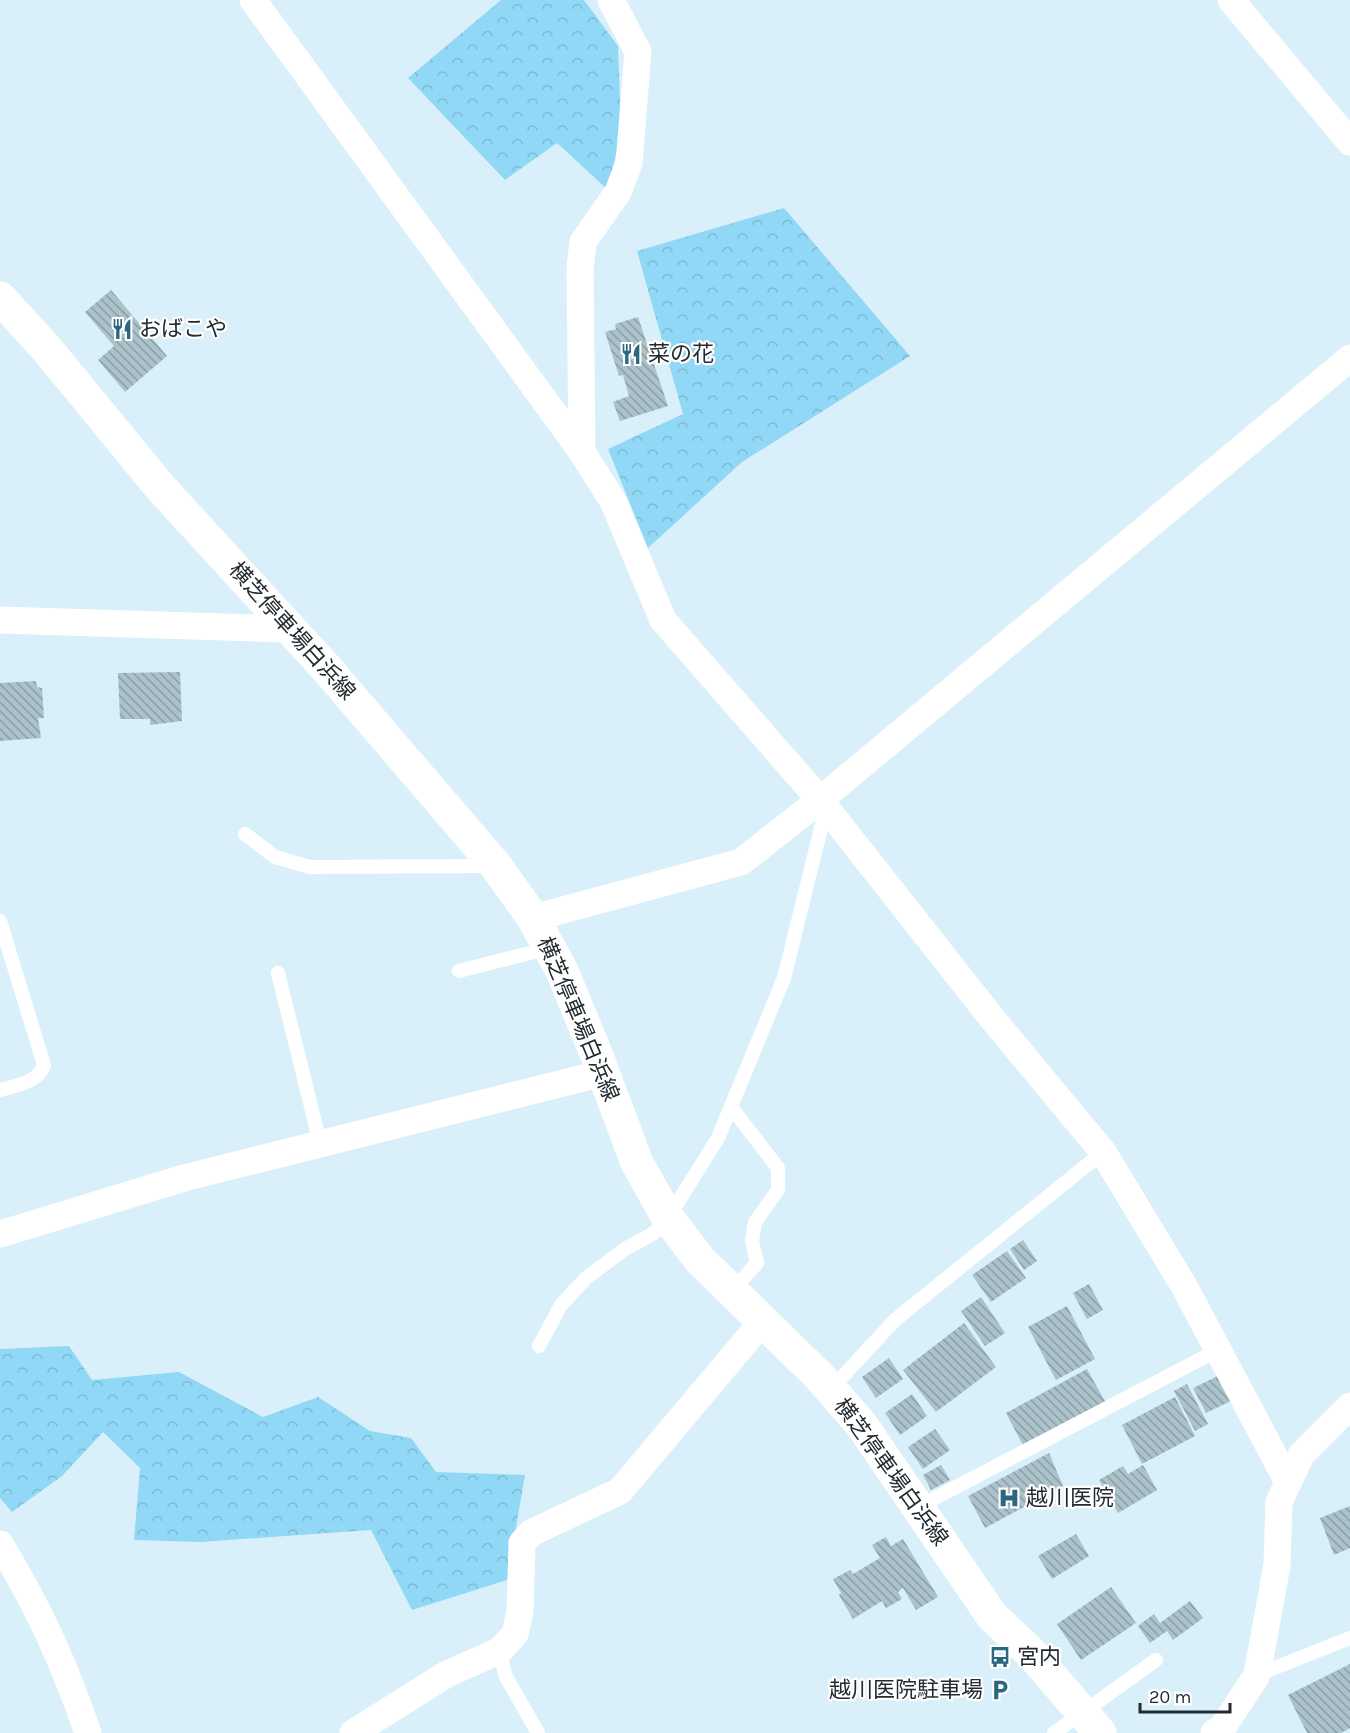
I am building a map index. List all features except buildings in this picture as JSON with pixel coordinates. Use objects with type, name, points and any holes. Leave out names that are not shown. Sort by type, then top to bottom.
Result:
[{"type":"main road","name":"横芝停車場白浜線","points":[[0,298],[46,348],[160,487],[327,669],[496,866],[541,931],[562,971],[637,1163],[668,1218],[700,1260],[831,1389],[861,1424],[992,1616],[1031,1653],[1091,1723]]},
{"type":"street","points":[[253,0],[582,452],[613,501],[663,620],[823,805],[991,1017],[1103,1152],[1184,1286],[1287,1482]]},
{"type":"street","points":[[582,452],[580,269],[583,242],[618,192],[629,163],[638,52],[611,0]]},
{"type":"street","points":[[1237,2],[1350,142]]},
{"type":"street","points":[[541,931],[741,862],[823,805],[1350,358]]},
{"type":"street","points":[[0,620],[288,629]]},
{"type":"street","points":[[0,1234],[184,1178],[603,1073]]},
{"type":"street","points":[[353,1733],[447,1674],[499,1651],[514,1634],[520,1612],[522,1543],[531,1533],[620,1491],[763,1321]]},
{"type":"street","points":[[1214,1733],[1223,1727],[1257,1675],[1277,1564],[1279,1502],[1287,1482],[1301,1455],[1350,1406]]},
{"type":"street","points":[[0,1544],[31,1595],[67,1671],[88,1733]]},
{"type":"lane","points":[[539,1346],[561,1305],[586,1278],[625,1249],[654,1233],[668,1218],[718,1138],[784,978],[823,805]]},
{"type":"lane","points":[[245,834],[275,857],[310,867],[496,866]]},
{"type":"lane","points":[[0,921],[44,1065],[41,1074],[33,1079],[0,1090]]},
{"type":"lane","points":[[459,971],[534,952],[541,931]]},
{"type":"lane","points":[[278,973],[320,1143]]},
{"type":"lane","points":[[730,1107],[778,1168],[778,1190],[755,1222],[752,1241],[756,1263],[732,1291]]},
{"type":"lane","points":[[831,1389],[895,1320],[1103,1152]]},
{"type":"lane","points":[[918,1507],[1218,1350]]},
{"type":"lane","points":[[1257,1675],[1350,1638]]},
{"type":"lane","points":[[499,1651],[506,1677],[538,1733]]},
{"type":"lane","points":[[1054,1733],[1091,1723],[1156,1660]]},
{"type":"green space","points":[[501,0],[584,0],[618,46],[621,131],[608,190],[557,143],[505,180],[408,78]]},
{"type":"green space","points":[[784,208],[910,356],[742,462],[648,548],[608,449],[683,414],[637,251]]},
{"type":"green space","points":[[69,1346],[92,1380],[179,1372],[263,1417],[318,1397],[370,1431],[411,1438],[436,1472],[525,1475],[507,1580],[412,1610],[371,1530],[201,1542],[134,1540],[140,1468],[103,1432],[62,1476],[12,1512],[0,1498],[0,1349]]},
{"type":"place","name":"おばこや","points":[[122,329]]},
{"type":"place","name":"菜の花","points":[[631,354]]},
{"type":"place","name":"越川医院","points":[[1009,1498]]},
{"type":"place","name":"宮内","points":[[1000,1657]]},
{"type":"place","name":"越川医院駐車場","points":[[1000,1690]]}]
